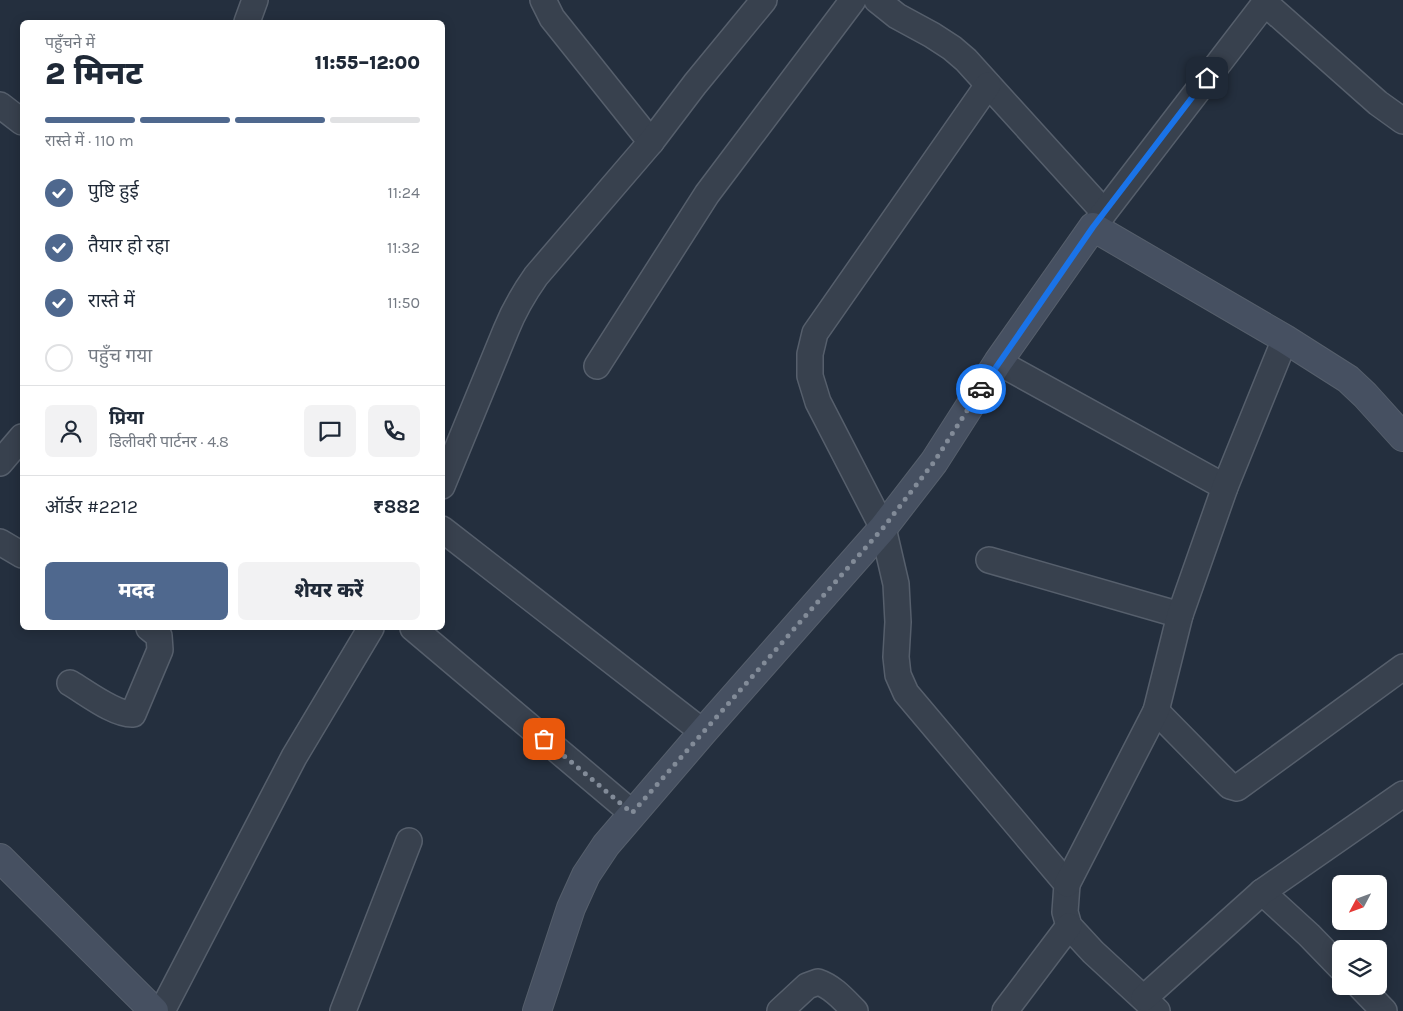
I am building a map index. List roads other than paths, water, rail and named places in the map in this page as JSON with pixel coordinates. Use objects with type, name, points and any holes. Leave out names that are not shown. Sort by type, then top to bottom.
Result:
[{"type":"street","points":[[248,20],[255,0]]},
{"type":"street","points":[[544,0],[552,18],[651,142]]},
{"type":"street","points":[[445,473],[516,307],[527,289],[536,276],[651,142],[695,84],[764,0]]},
{"type":"street","points":[[597,366],[702,201],[853,0]]},
{"type":"street","points":[[878,0],[897,16],[952,48],[966,60],[1098,219],[1348,379],[1403,437]]},
{"type":"street","points":[[537,1011],[571,908],[586,875],[606,845],[883,528],[934,462],[998,362],[1098,219],[1262,2],[1378,104],[1403,121]]},
{"type":"street","points":[[988,85],[815,333],[810,354],[810,376],[818,402],[883,528],[896,584],[898,622],[896,657],[898,675],[906,693],[1067,884]]},
{"type":"street","points":[[0,105],[20,120]]},
{"type":"street","points":[[1285,339],[1225,487],[1180,616],[1156,711],[1067,884],[1065,912],[1069,926],[1093,952],[1151,1004],[1262,892],[1403,794]]},
{"type":"street","points":[[998,362],[1225,487]]},
{"type":"street","points":[[0,463],[20,438]]},
{"type":"street","points":[[445,531],[703,732]]},
{"type":"street","points":[[0,542],[20,554]]},
{"type":"street","points":[[989,560],[1180,616]]},
{"type":"street","points":[[0,858],[150,1009],[294,757],[370,630]]},
{"type":"street","points":[[415,630],[632,813]]},
{"type":"street","points":[[70,683],[126,715],[133,714],[160,650],[160,633]]},
{"type":"street","points":[[1156,711],[1230,786],[1237,788],[1403,666]]},
{"type":"street","points":[[343,1011],[409,841]]},
{"type":"street","points":[[1262,892],[1332,959]]},
{"type":"street","points":[[1005,1011],[1069,926]]},
{"type":"street","points":[[780,1011],[807,986],[818,982],[825,984],[855,1011]]},
{"type":"street","points":[[1369,995],[1384,1011]]}]
